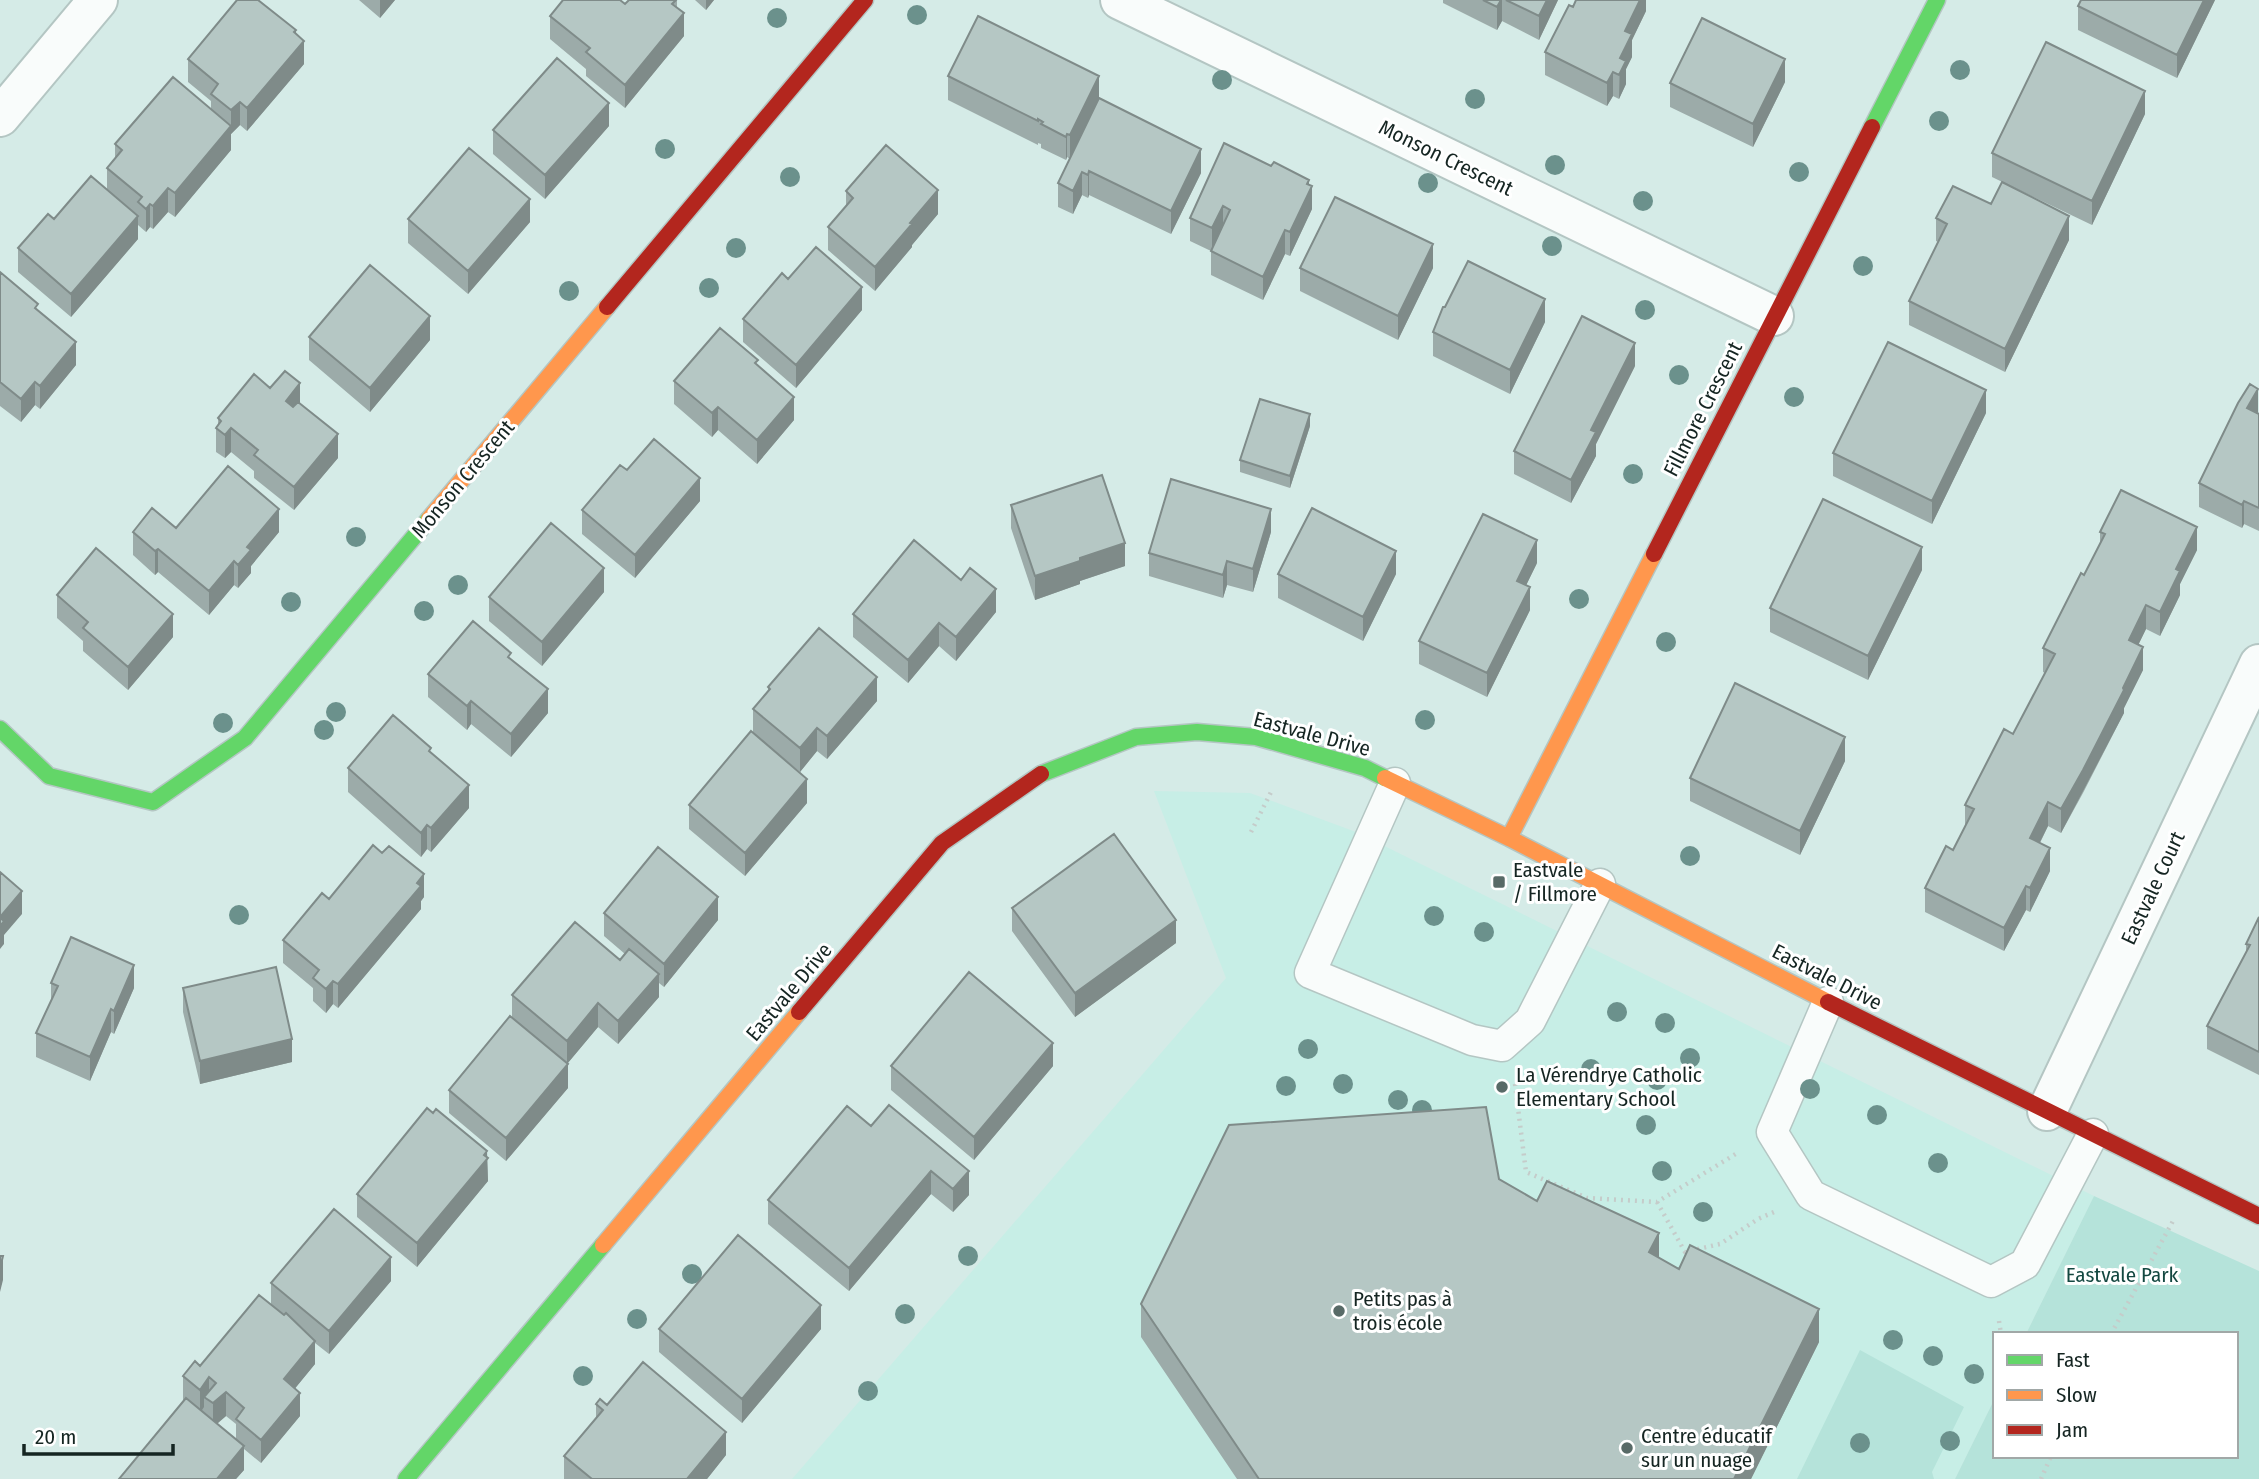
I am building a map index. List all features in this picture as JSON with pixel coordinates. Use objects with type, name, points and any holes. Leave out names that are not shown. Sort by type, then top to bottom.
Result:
[{"type":"street","points":[[0,117],[98,0]]},
{"type":"street","name":"Monson Crescent","points":[[0,729],[49,776],[153,802],[245,738],[865,0]]},
{"type":"street","name":"Monson Crescent","points":[[1119,0],[1774,316]]},
{"type":"street","name":"Fillmore Crescent","points":[[1509,838],[1937,0]]},
{"type":"street","name":"Eastvale Court","points":[[2048,1111],[2259,664]]},
{"type":"street","name":"Eastvale Drive","points":[[406,1479],[943,843],[1040,775],[1136,737],[1197,732],[1256,737],[1365,768],[2259,1216]]},
{"type":"lane","points":[[1395,783],[1310,973],[1472,1040],[1502,1046],[1530,1021],[1600,884]]},
{"type":"lane","points":[[1828,1002],[1772,1132],[1811,1195],[1991,1282],[2025,1264],[2093,1134]]},
{"type":"path","points":[[1251,832],[1272,790]]},
{"type":"path","points":[[1502,1046],[1514,1077],[1526,1172],[1587,1198],[1657,1202],[1772,1132]]},
{"type":"path","points":[[2112,1332],[2191,1184]]},
{"type":"path","points":[[1657,1202],[1685,1252],[1720,1244],[1758,1219],[1811,1195]]},
{"type":"path","points":[[2041,1479],[2050,1458]]},
{"type":"shaded area","name":"La Vérendrye Catholic Elementary School","points":[[1154,791],[1250,793],[1356,832],[2094,1196],[2027,1332],[1993,1332],[1993,1402],[1955,1479],[792,1479],[1226,978]]},
{"type":"green space","name":"Eastvale Park","points":[[2094,1196],[2259,1271],[2259,1479],[1955,1479],[1993,1402],[1993,1458],[2238,1458],[2238,1332],[2027,1332]]},
{"type":"green space","points":[[1860,1350],[1964,1407],[1932,1472],[1934,1479],[1797,1479]]},
{"type":"building","points":[[237,0],[258,0],[296,30],[294,32],[304,41],[247,108],[240,102],[231,110],[211,94],[218,84],[188,59]]},
{"type":"building","points":[[563,0],[620,0],[625,4],[629,0],[676,0],[672,4],[684,13],[625,85],[586,52],[590,48],[550,16]]},
{"type":"building","points":[[1483,0],[1501,0],[1497,7]]},
{"type":"building","points":[[1506,0],[1547,0],[1539,16]]},
{"type":"building","points":[[1576,0],[1640,0],[1625,31],[1632,34],[1620,58],[1626,61],[1619,75],[1613,72],[1607,83],[1545,52],[1569,5],[1573,7]]},
{"type":"building","points":[[2081,0],[2204,0],[2177,55],[2078,6]]},
{"type":"building","points":[[978,16],[1099,76],[1070,135],[1067,134],[1066,137],[1041,124],[1043,122],[1038,119],[948,76]]},
{"type":"building","points":[[1702,18],[1785,59],[1753,124],[1670,83]]},
{"type":"building","points":[[2046,42],[2145,91],[2092,201],[1992,153]]},
{"type":"building","points":[[557,58],[609,103],[545,175],[493,130]]},
{"type":"building","points":[[173,77],[231,126],[175,193],[168,188],[153,206],[150,204],[146,209],[138,202],[142,197],[107,168],[122,150],[115,144]]},
{"type":"building","points":[[1099,98],[1201,149],[1171,211],[1089,171],[1088,175],[1082,172],[1073,191],[1058,183]]},
{"type":"building","points":[[1224,143],[1271,166],[1274,162],[1309,180],[1307,184],[1312,186],[1290,232],[1285,230],[1263,277],[1211,251],[1230,210],[1223,206],[1212,228],[1190,218]]},
{"type":"building","points":[[886,145],[938,190],[875,267],[828,227],[853,198],[846,191]]},
{"type":"building","points":[[469,148],[530,199],[468,271],[408,219]]},
{"type":"building","points":[[91,176],[138,216],[71,294],[18,248],[48,214],[54,219]]},
{"type":"building","points":[[2002,182],[2069,216],[2005,349],[1909,301],[1947,224],[1936,218],[1953,186],[1991,204]]},
{"type":"building","points":[[1335,197],[1433,244],[1398,316],[1300,268]]},
{"type":"building","points":[[816,247],[862,287],[796,365],[743,319],[782,273],[788,279]]},
{"type":"building","points":[[1468,261],[1545,299],[1510,370],[1433,332]]},
{"type":"building","points":[[370,265],[430,316],[370,388],[309,337]]},
{"type":"building","points":[[0,272],[38,304],[35,308],[76,342],[40,386],[35,382],[21,399],[0,382]]},
{"type":"building","points":[[1582,316],[1635,343],[1591,430],[1596,432],[1571,480],[1514,451]]},
{"type":"building","points":[[720,328],[758,360],[755,363],[794,397],[757,440],[718,407],[712,413],[674,381]]},
{"type":"building","points":[[1888,342],[1986,390],[1932,501],[1833,453]]},
{"type":"building","points":[[285,371],[300,383],[286,401],[293,407],[298,402],[338,434],[294,487],[254,455],[258,450],[231,428],[225,435],[216,428],[221,421],[218,418],[254,374],[270,388]]},
{"type":"building","points":[[2250,384],[2258,389],[2247,408],[2259,414],[2259,508],[2244,501],[2242,505],[2199,483]]},
{"type":"building","points":[[1260,399],[1310,414],[1290,476],[1240,460]]},
{"type":"building","points":[[654,439],[700,478],[635,555],[582,510],[620,465],[627,470]]},
{"type":"building","points":[[228,466],[279,509],[247,547],[251,550],[238,565],[234,561],[209,591],[133,532],[152,508],[176,528]]},
{"type":"building","points":[[1102,475],[1125,543],[1035,576],[1011,505]]},
{"type":"building","points":[[1171,479],[1271,509],[1253,569],[1227,561],[1223,575],[1149,553]]},
{"type":"building","points":[[2121,490],[2197,527],[2176,569],[2180,571],[2160,612],[2146,605],[2129,640],[2143,647],[2083,770],[2061,809],[2048,802],[2030,838],[2050,848],[2030,888],[2026,886],[2004,928],[1925,888],[1946,846],[1953,850],[1974,809],[1965,805],[2004,729],[2013,734],[2055,654],[2043,648],[2081,573],[2084,575],[2105,534],[2100,532]]},
{"type":"building","points":[[1823,499],[1922,547],[1868,656],[1770,608]]},
{"type":"building","points":[[1312,508],[1396,551],[1363,617],[1278,574]]},
{"type":"building","points":[[1483,514],[1537,540],[1517,581],[1530,587],[1487,673],[1419,641]]},
{"type":"building","points":[[551,523],[604,568],[542,642],[489,597]]},
{"type":"building","points":[[914,540],[961,580],[970,568],[996,589],[956,637],[939,623],[908,660],[853,614]]},
{"type":"building","points":[[96,548],[173,614],[128,667],[83,628],[88,622],[57,595]]},
{"type":"building","points":[[473,621],[511,653],[508,657],[548,689],[511,734],[471,701],[467,706],[428,674]]},
{"type":"building","points":[[819,628],[877,677],[827,736],[817,728],[800,748],[753,709],[770,689],[768,687]]},
{"type":"building","points":[[1735,683],[1845,737],[1800,831],[1690,778]]},
{"type":"building","points":[[393,715],[469,785],[431,828],[427,825],[421,833],[348,768]]},
{"type":"building","points":[[751,731],[807,779],[745,853],[689,805]]},
{"type":"building","points":[[1114,834],[1176,920],[1075,993],[1012,908]]},
{"type":"building","points":[[373,845],[382,853],[389,846],[424,874],[417,883],[421,886],[338,984],[333,981],[326,989],[313,978],[319,970],[283,940],[322,893],[329,899]]},
{"type":"building","points":[[658,847],[718,897],[664,964],[604,913]]},
{"type":"building","points":[[0,872],[22,891],[0,917]]},
{"type":"building","points":[[2259,917],[2259,1052],[2207,1026],[2250,945],[2246,944]]},
{"type":"building","points":[[575,922],[620,960],[629,949],[659,974],[618,1021],[598,1003],[567,1041],[512,995]]},
{"type":"building","points":[[71,937],[134,965],[90,1057],[36,1033],[58,986],[51,983]]},
{"type":"building","points":[[276,967],[292,1039],[200,1061],[183,988]]},
{"type":"building","points":[[969,972],[1053,1043],[974,1137],[891,1066]]},
{"type":"building","points":[[510,1016],[568,1064],[506,1138],[449,1090]]},
{"type":"building","points":[[889,1105],[969,1171],[953,1189],[931,1171],[849,1268],[768,1200],[847,1106],[871,1126]]},
{"type":"building","points":[[1486,1107],[1499,1179],[1537,1201],[1547,1181],[1659,1233],[1649,1252],[1679,1269],[1690,1245],[1819,1309],[1734,1479],[1259,1479],[1141,1304],[1229,1125]]},
{"type":"building","points":[[427,1108],[433,1113],[436,1109],[487,1151],[484,1155],[488,1158],[417,1243],[357,1194]]},
{"type":"building","points":[[334,1209],[391,1257],[329,1331],[271,1283]]},
{"type":"building","points":[[738,1235],[821,1305],[742,1399],[659,1329]]},
{"type":"building","points":[[259,1295],[284,1315],[286,1313],[315,1341],[284,1379],[300,1393],[261,1440],[236,1419],[244,1408],[226,1392],[213,1403],[204,1397],[216,1383],[209,1377],[200,1390],[183,1376],[195,1361],[200,1366]]},
{"type":"building","points":[[643,1362],[726,1432],[687,1479],[592,1479],[564,1456],[603,1410],[596,1404],[600,1399],[607,1405]]},
{"type":"building","points":[[186,1398],[244,1446],[217,1479],[119,1479]]},
{"type":"traffic: fast","points":[[1872,127],[1937,0]]},
{"type":"traffic: fast","points":[[0,729],[49,776],[153,802],[245,738],[429,519]]},
{"type":"traffic: fast","points":[[1041,774],[1136,737],[1197,732],[1256,737],[1365,768],[1385,778]]},
{"type":"traffic: fast","points":[[406,1479],[603,1245]]},
{"type":"traffic: slow","points":[[429,519],[607,307]]},
{"type":"traffic: slow","points":[[1509,838],[1654,554]]},
{"type":"traffic: slow","points":[[1385,778],[1509,838],[1828,1002]]},
{"type":"traffic: slow","points":[[603,1245],[799,1012]]},
{"type":"traffic: jam","points":[[607,307],[865,0]]},
{"type":"traffic: jam","points":[[1654,554],[1872,127]]},
{"type":"traffic: jam","points":[[799,1012],[942,843],[1041,774]]},
{"type":"traffic: jam","points":[[1828,1002],[2259,1216]]},
{"type":"place","name":"Eastvale / Fillmore","points":[[1499,882]]},
{"type":"place","name":"La Vérendrye Catholic Elementary School","points":[[1502,1087]]},
{"type":"place","name":"Petits pas à trois école","points":[[1339,1311]]},
{"type":"place","name":"Centre éducatif sur un nuage","points":[[1627,1448]]}]
